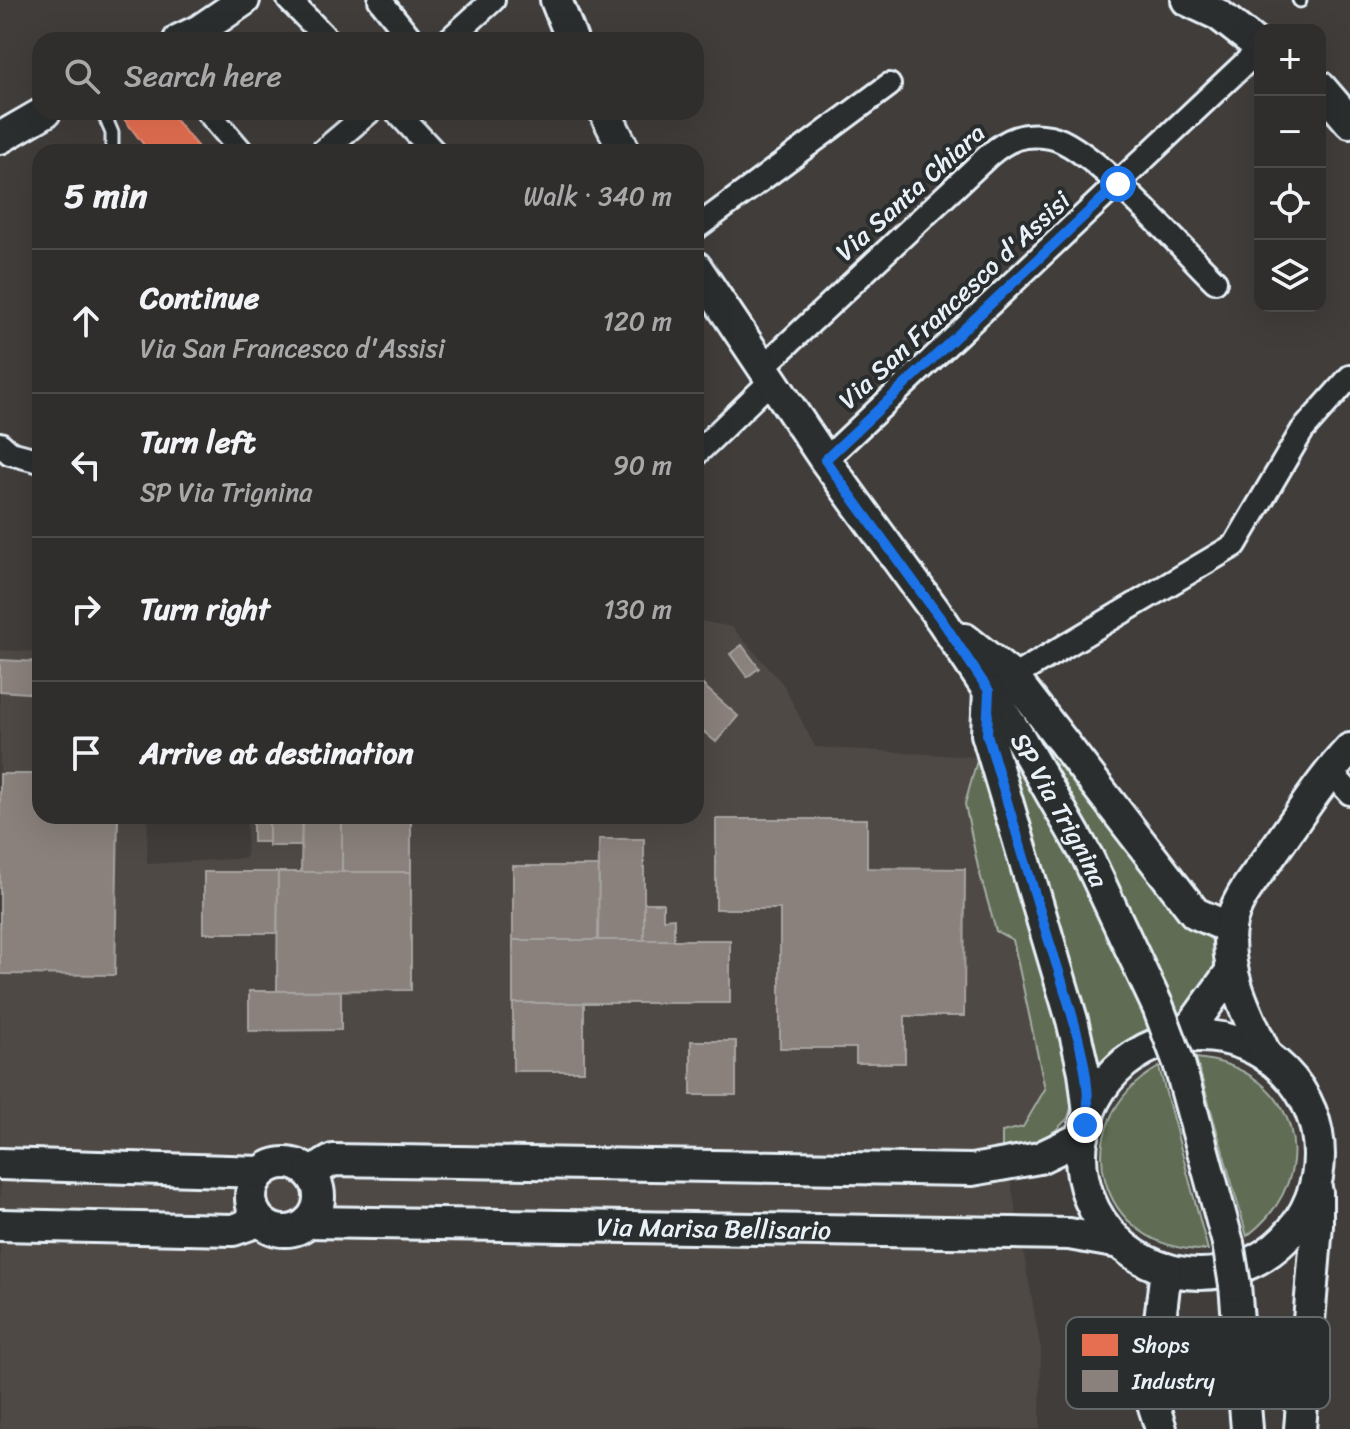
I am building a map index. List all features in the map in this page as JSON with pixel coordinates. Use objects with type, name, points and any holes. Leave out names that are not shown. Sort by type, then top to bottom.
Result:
[{"type":"street","points":[[196,32],[244,0]]},
{"type":"street","points":[[289,0],[320,32]]},
{"type":"street","points":[[380,0],[406,32]]},
{"type":"street","points":[[458,32],[493,0]]},
{"type":"street","points":[[556,0],[569,32]]},
{"type":"street","points":[[1187,0],[1223,8],[1254,42]]},
{"type":"street","name":"Via San Francesco d'Assisi","points":[[825,460],[1254,54]]},
{"type":"street","points":[[704,222],[889,85]]},
{"type":"street","points":[[1326,94],[1350,122]]},
{"type":"street","points":[[0,138],[32,120]]},
{"type":"street","points":[[215,120],[235,144]]},
{"type":"street","points":[[331,144],[360,120]]},
{"type":"street","points":[[404,120],[427,144]]},
{"type":"street","points":[[609,120],[621,144]]},
{"type":"street","name":"Via Santa Chiara","points":[[704,441],[766,374],[1007,140],[1024,135],[1052,137],[1076,148],[1118,184],[1215,281]]},
{"type":"street","name":"SP Via Trignina","points":[[704,279],[825,460],[943,622],[1001,684],[1019,737],[1088,858],[1181,1050]]},
{"type":"street","points":[[1317,1176],[1311,1197],[1288,1235],[1262,1256],[1232,1270],[1210,1274],[1166,1269],[1142,1259],[1104,1226],[1092,1206],[1083,1172],[1086,1125],[1084,1072],[1072,1020],[987,734],[1001,684],[1235,545],[1302,431],[1350,377]]},
{"type":"street","points":[[0,444],[10,453],[32,459]]},
{"type":"street","points":[[1001,684],[1195,913],[1230,928]]},
{"type":"street","points":[[1267,1057],[1232,970],[1230,928],[1243,896],[1340,760]]},
{"type":"street","points":[[1340,760],[1350,793]]},
{"type":"street","points":[[1232,970],[1181,1050],[1228,1243],[1238,1317]]},
{"type":"street","points":[[310,1173],[333,1160],[972,1170],[1039,1158],[1086,1125],[1111,1077],[1126,1063],[1163,1042],[1181,1050],[1227,1039],[1248,1046],[1285,1072],[1310,1109],[1319,1153],[1309,1317]]},
{"type":"street","points":[[291,1163],[310,1173],[319,1193],[315,1214],[308,1222],[299,1229],[278,1232],[259,1221],[250,1202],[254,1181],[261,1172],[270,1166],[291,1163]]},
{"type":"street","points":[[0,1164],[261,1172]]},
{"type":"street","points":[[0,1225],[233,1230],[259,1221]]},
{"type":"street","name":"Via Marisa Bellisario","points":[[308,1222],[1069,1234],[1120,1243]]},
{"type":"street","points":[[1160,1317],[1166,1269]]},
{"type":"street","points":[[1150,1429],[1151,1409]]},
{"type":"street","points":[[1155,1409],[1161,1429]]},
{"type":"street","points":[[1245,1409],[1247,1429]]},
{"type":"street","points":[[1300,1429],[1302,1409]]},
{"type":"lane","points":[[106,120],[112,133],[112,144]]},
{"type":"shaded area","points":[[704,622],[732,627],[783,684],[815,747],[978,757],[965,804],[1013,940],[1045,1090],[1023,1127],[1002,1133],[1041,1349],[1040,1429],[0,1429],[0,650],[32,652],[32,824],[148,824],[147,864],[246,858],[247,824],[704,824]]},
{"type":"green space","points":[[1043,726],[1212,941],[1217,976],[1186,1021],[1148,1035],[1120,1056],[1073,1101],[1068,1118],[1056,1130],[1038,1141],[1002,1148],[1002,1132],[1023,1127],[1045,1089],[1013,940],[996,931],[965,804],[978,757]]},
{"type":"green space","points":[[1196,1058],[1231,1066],[1258,1081],[1278,1102],[1290,1128],[1293,1155],[1288,1183],[1272,1211],[1247,1236]]},
{"type":"green space","points":[[1159,1067],[1208,1250],[1170,1245],[1139,1230],[1118,1208],[1105,1180],[1102,1149],[1110,1119],[1129,1090]]},
{"type":"building: Shops","points":[[125,120],[176,120],[195,144],[143,144]]},
{"type":"building: Industry","points":[[742,645],[759,668],[747,677],[730,654]]},
{"type":"building: Industry","points":[[0,660],[32,662],[32,693],[0,691]]},
{"type":"building: Industry","points":[[704,686],[738,716],[716,742],[704,732]]},
{"type":"building: Industry","points":[[0,774],[32,774],[32,824],[118,824],[115,975],[0,974]]},
{"type":"building: Industry","points":[[716,819],[867,819],[867,868],[965,869],[964,1016],[905,1016],[905,1063],[856,1063],[856,1048],[780,1048],[780,909],[716,909]]},
{"type":"building: Industry","points":[[253,824],[269,824],[269,842],[253,842]]},
{"type":"building: Industry","points":[[269,824],[302,824],[301,846],[269,846]]},
{"type":"building: Industry","points":[[302,824],[342,824],[342,872],[301,872]]},
{"type":"building: Industry","points":[[342,824],[411,824],[411,872],[342,872]]},
{"type":"building: Industry","points":[[599,839],[644,839],[644,940],[598,940]]},
{"type":"building: Industry","points":[[513,866],[599,866],[598,940],[513,940]]},
{"type":"building: Industry","points":[[204,872],[278,872],[277,933],[204,933]]},
{"type":"building: Industry","points":[[278,872],[411,872],[411,990],[277,991]]},
{"type":"building: Industry","points":[[644,903],[663,903],[663,919],[674,918],[674,940],[644,940]]},
{"type":"building: Industry","points":[[513,940],[730,940],[730,1003],[513,1003]]},
{"type":"building: Industry","points":[[249,991],[341,991],[341,1030],[249,1031]]},
{"type":"building: Industry","points":[[513,1003],[584,1003],[584,1071],[513,1071]]},
{"type":"building: Industry","points":[[691,1041],[736,1041],[736,1095],[691,1095]]},
{"type":"route","points":[[1085,1125],[1089,1113],[1084,1072],[1072,1020],[987,734],[989,691],[943,622],[825,460],[1118,184]]}]
